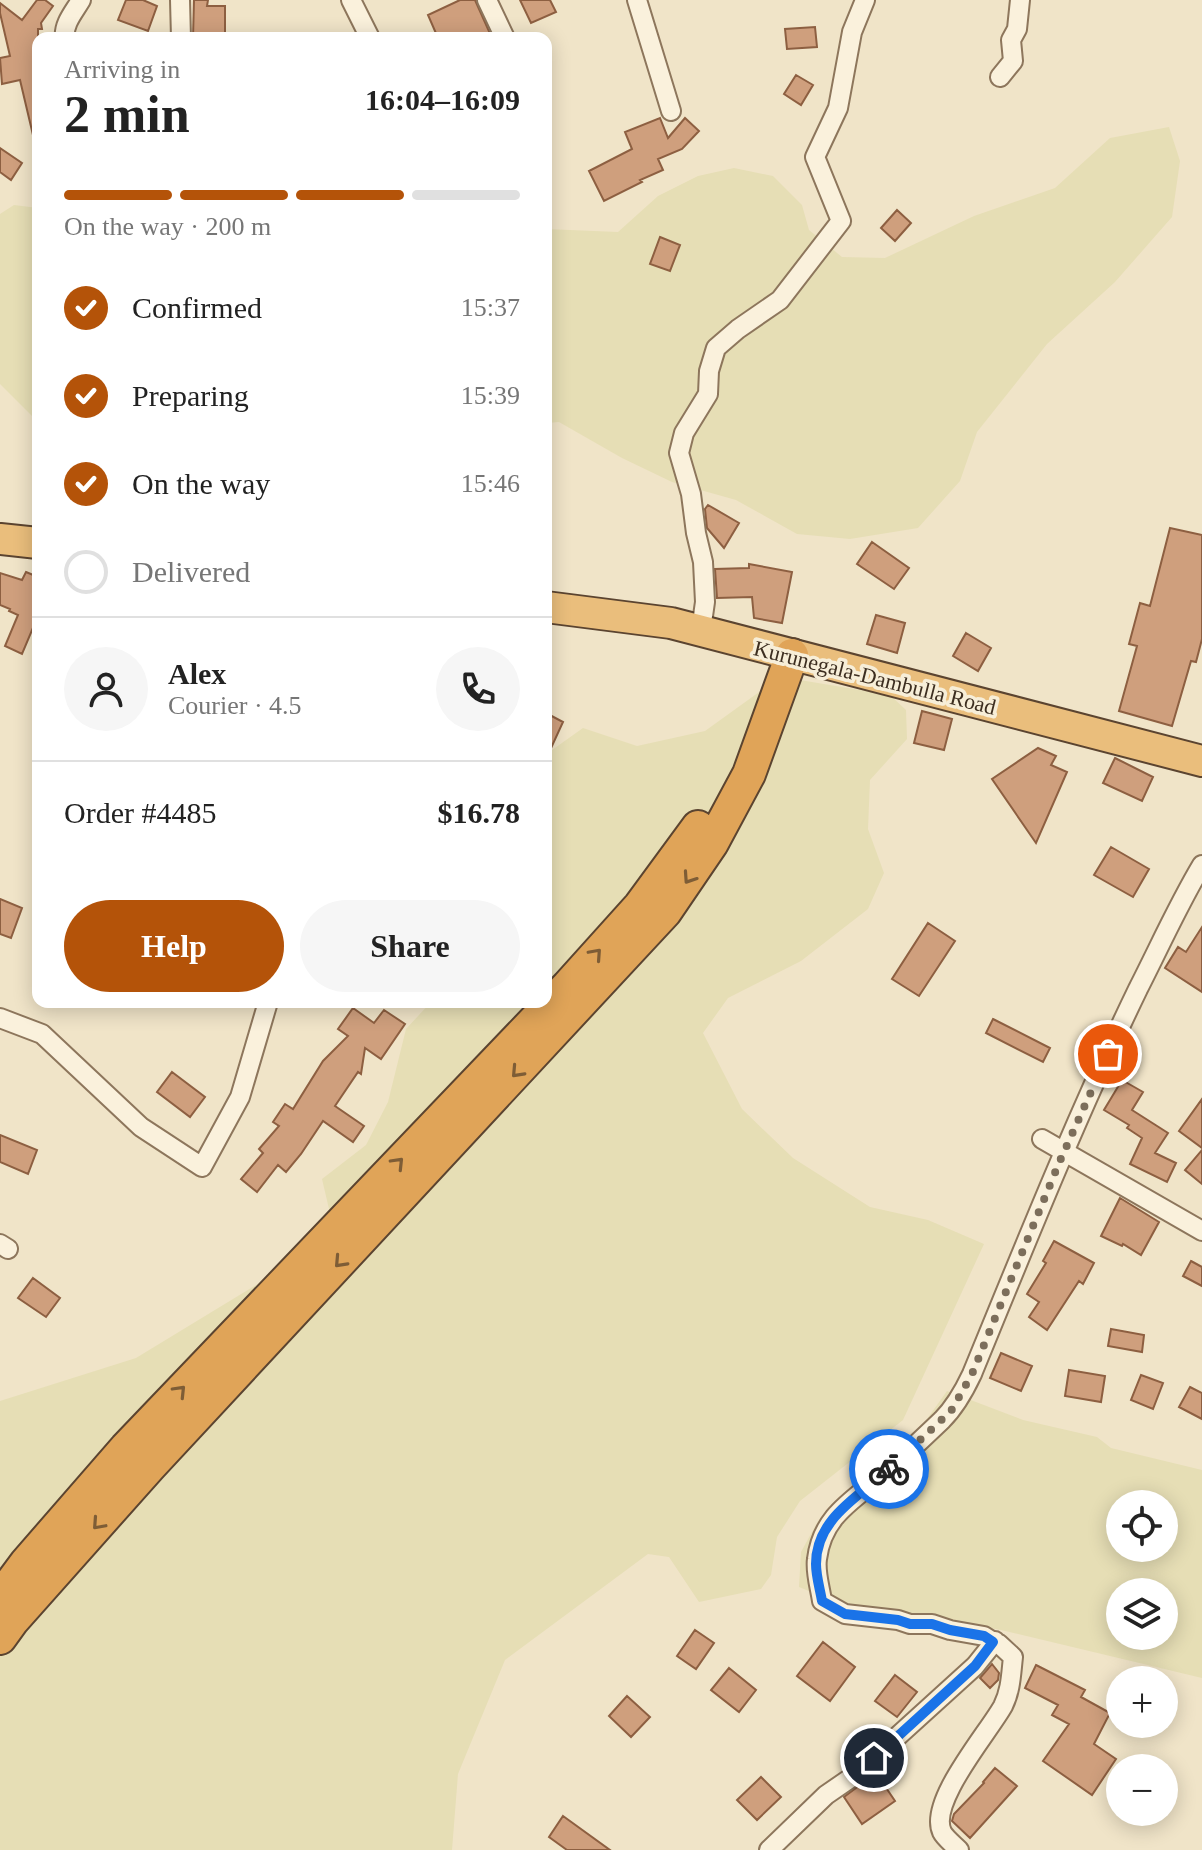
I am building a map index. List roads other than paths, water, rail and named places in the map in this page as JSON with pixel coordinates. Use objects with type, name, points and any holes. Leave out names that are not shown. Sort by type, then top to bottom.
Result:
[{"type":"highway","points":[[0,539],[32,542]]},
{"type":"highway","name":"Kurunegala-Dambulla Road","points":[[552,608],[671,623],[1202,761]]},
{"type":"highway","points":[[552,1002],[640,906],[697,828],[781,653]]},
{"type":"highway","points":[[0,1638],[160,1454],[665,912],[712,843],[749,774],[781,653]]},
{"type":"highway","points":[[0,1598],[26,1563],[126,1448],[546,1008]]},
{"type":"street","points":[[64,32],[66,23],[81,0]]},
{"type":"street","points":[[180,0],[181,32]]},
{"type":"street","points":[[351,0],[367,32]]},
{"type":"street","points":[[487,0],[502,32]]},
{"type":"street","points":[[637,0],[671,111]]},
{"type":"street","points":[[703,616],[703,562],[691,494],[679,453],[684,433],[708,394],[709,371],[716,348],[780,300],[841,221],[815,157],[838,108],[852,32],[865,0]]},
{"type":"street","points":[[1000,77],[1013,61],[1011,40],[1017,29],[1020,0]]},
{"type":"street","points":[[959,1850],[943,1834],[939,1818],[947,1793],[1008,1695],[1013,1657],[984,1636],[932,1624],[910,1624],[845,1614],[822,1601],[816,1563],[824,1532],[841,1508],[942,1420],[964,1391],[1118,1030],[1202,865]]},
{"type":"street","points":[[0,1018],[42,1034],[141,1127],[202,1167],[240,1097],[266,1008]]},
{"type":"street","points":[[1042,1139],[1202,1231]]},
{"type":"street","points":[[1184,1220],[1202,1211]]},
{"type":"street","points":[[769,1850],[826,1795],[855,1775],[975,1666],[994,1641]]}]
